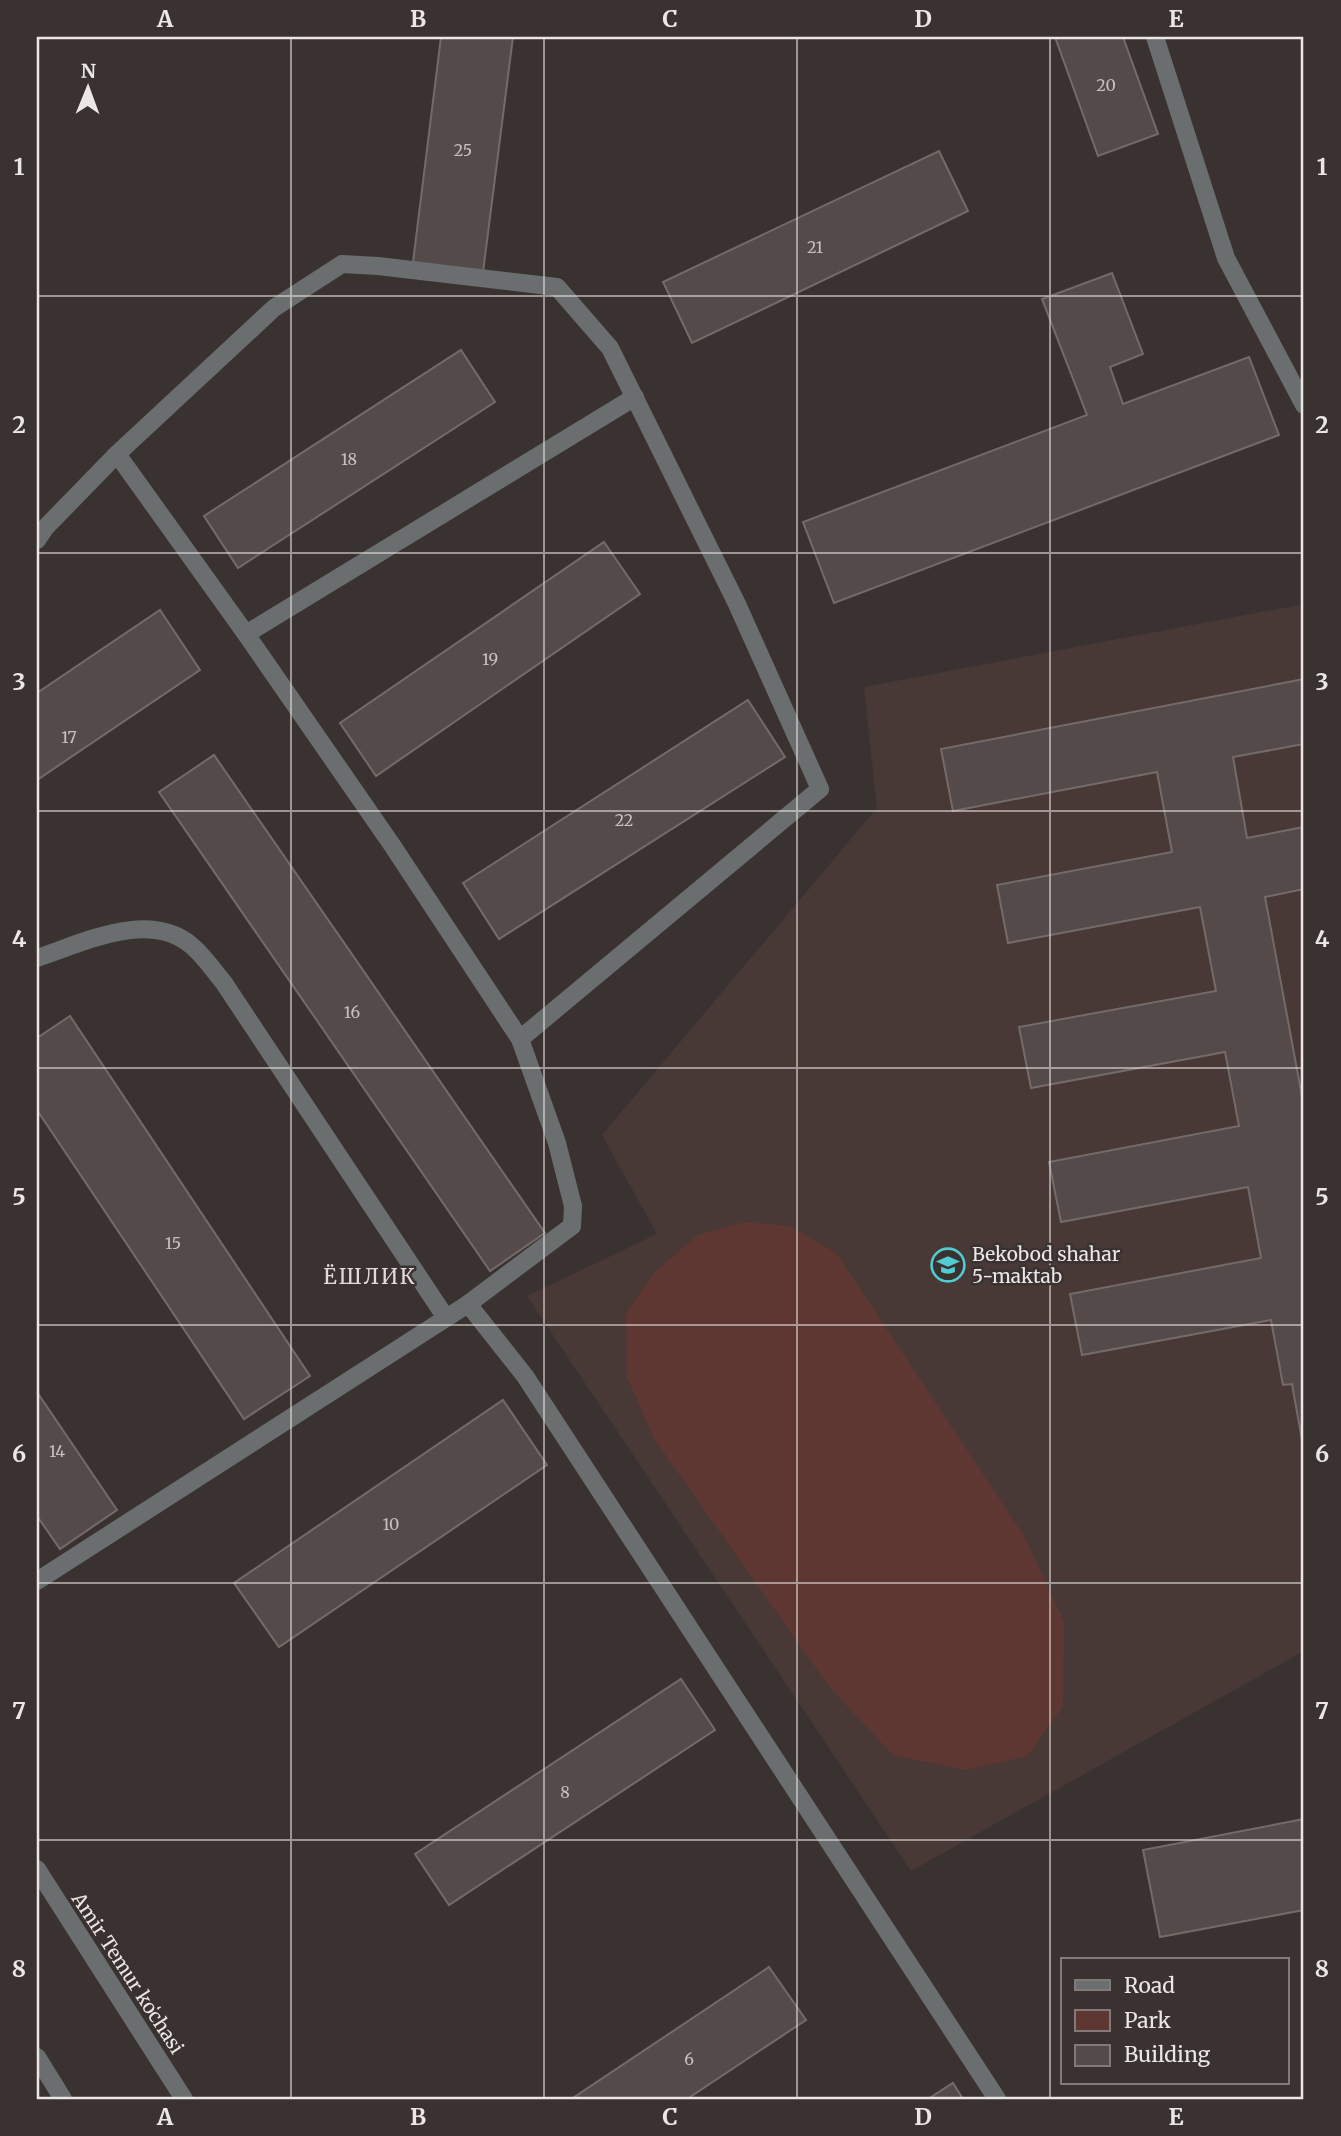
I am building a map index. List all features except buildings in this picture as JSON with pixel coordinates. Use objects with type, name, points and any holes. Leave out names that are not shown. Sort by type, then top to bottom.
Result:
[{"type":"street","points":[[1155,37],[1226,258],[1304,405]]},
{"type":"street","points":[[40,531],[117,454],[274,309],[342,264],[557,287],[610,348],[737,604],[820,789],[520,1039]]},
{"type":"street","points":[[246,634],[635,397]]},
{"type":"street","points":[[37,1581],[468,1304],[572,1226],[573,1206],[556,1143],[520,1039],[392,845],[117,454]]},
{"type":"street","points":[[37,958],[114,933],[161,929],[191,945],[224,982],[446,1318]]},
{"type":"street","points":[[468,1304],[525,1376],[997,2099]]},
{"type":"street","name":"Amir Temur koʻchasi","points":[[37,1869],[184,2099]]},
{"type":"street","points":[[37,2057],[63,2099]]},
{"type":"shaded area","name":"Bekobod shahar 5-maktab","points":[[1304,604],[1304,1651],[911,1871],[527,1296],[657,1234],[602,1135],[877,808],[864,687]]},
{"type":"green space","points":[[745,1222],[790,1226],[836,1253],[1024,1536],[1064,1622],[1063,1706],[1027,1756],[966,1770],[893,1755],[831,1689],[655,1440],[627,1377],[626,1313],[655,1272],[698,1235]]},
{"type":"place","name":"Bekobod shahar 5-maktab","points":[[948,1265]]},
{"type":"district","name":"ЁШЛИК","points":[[370,1276]]}]
